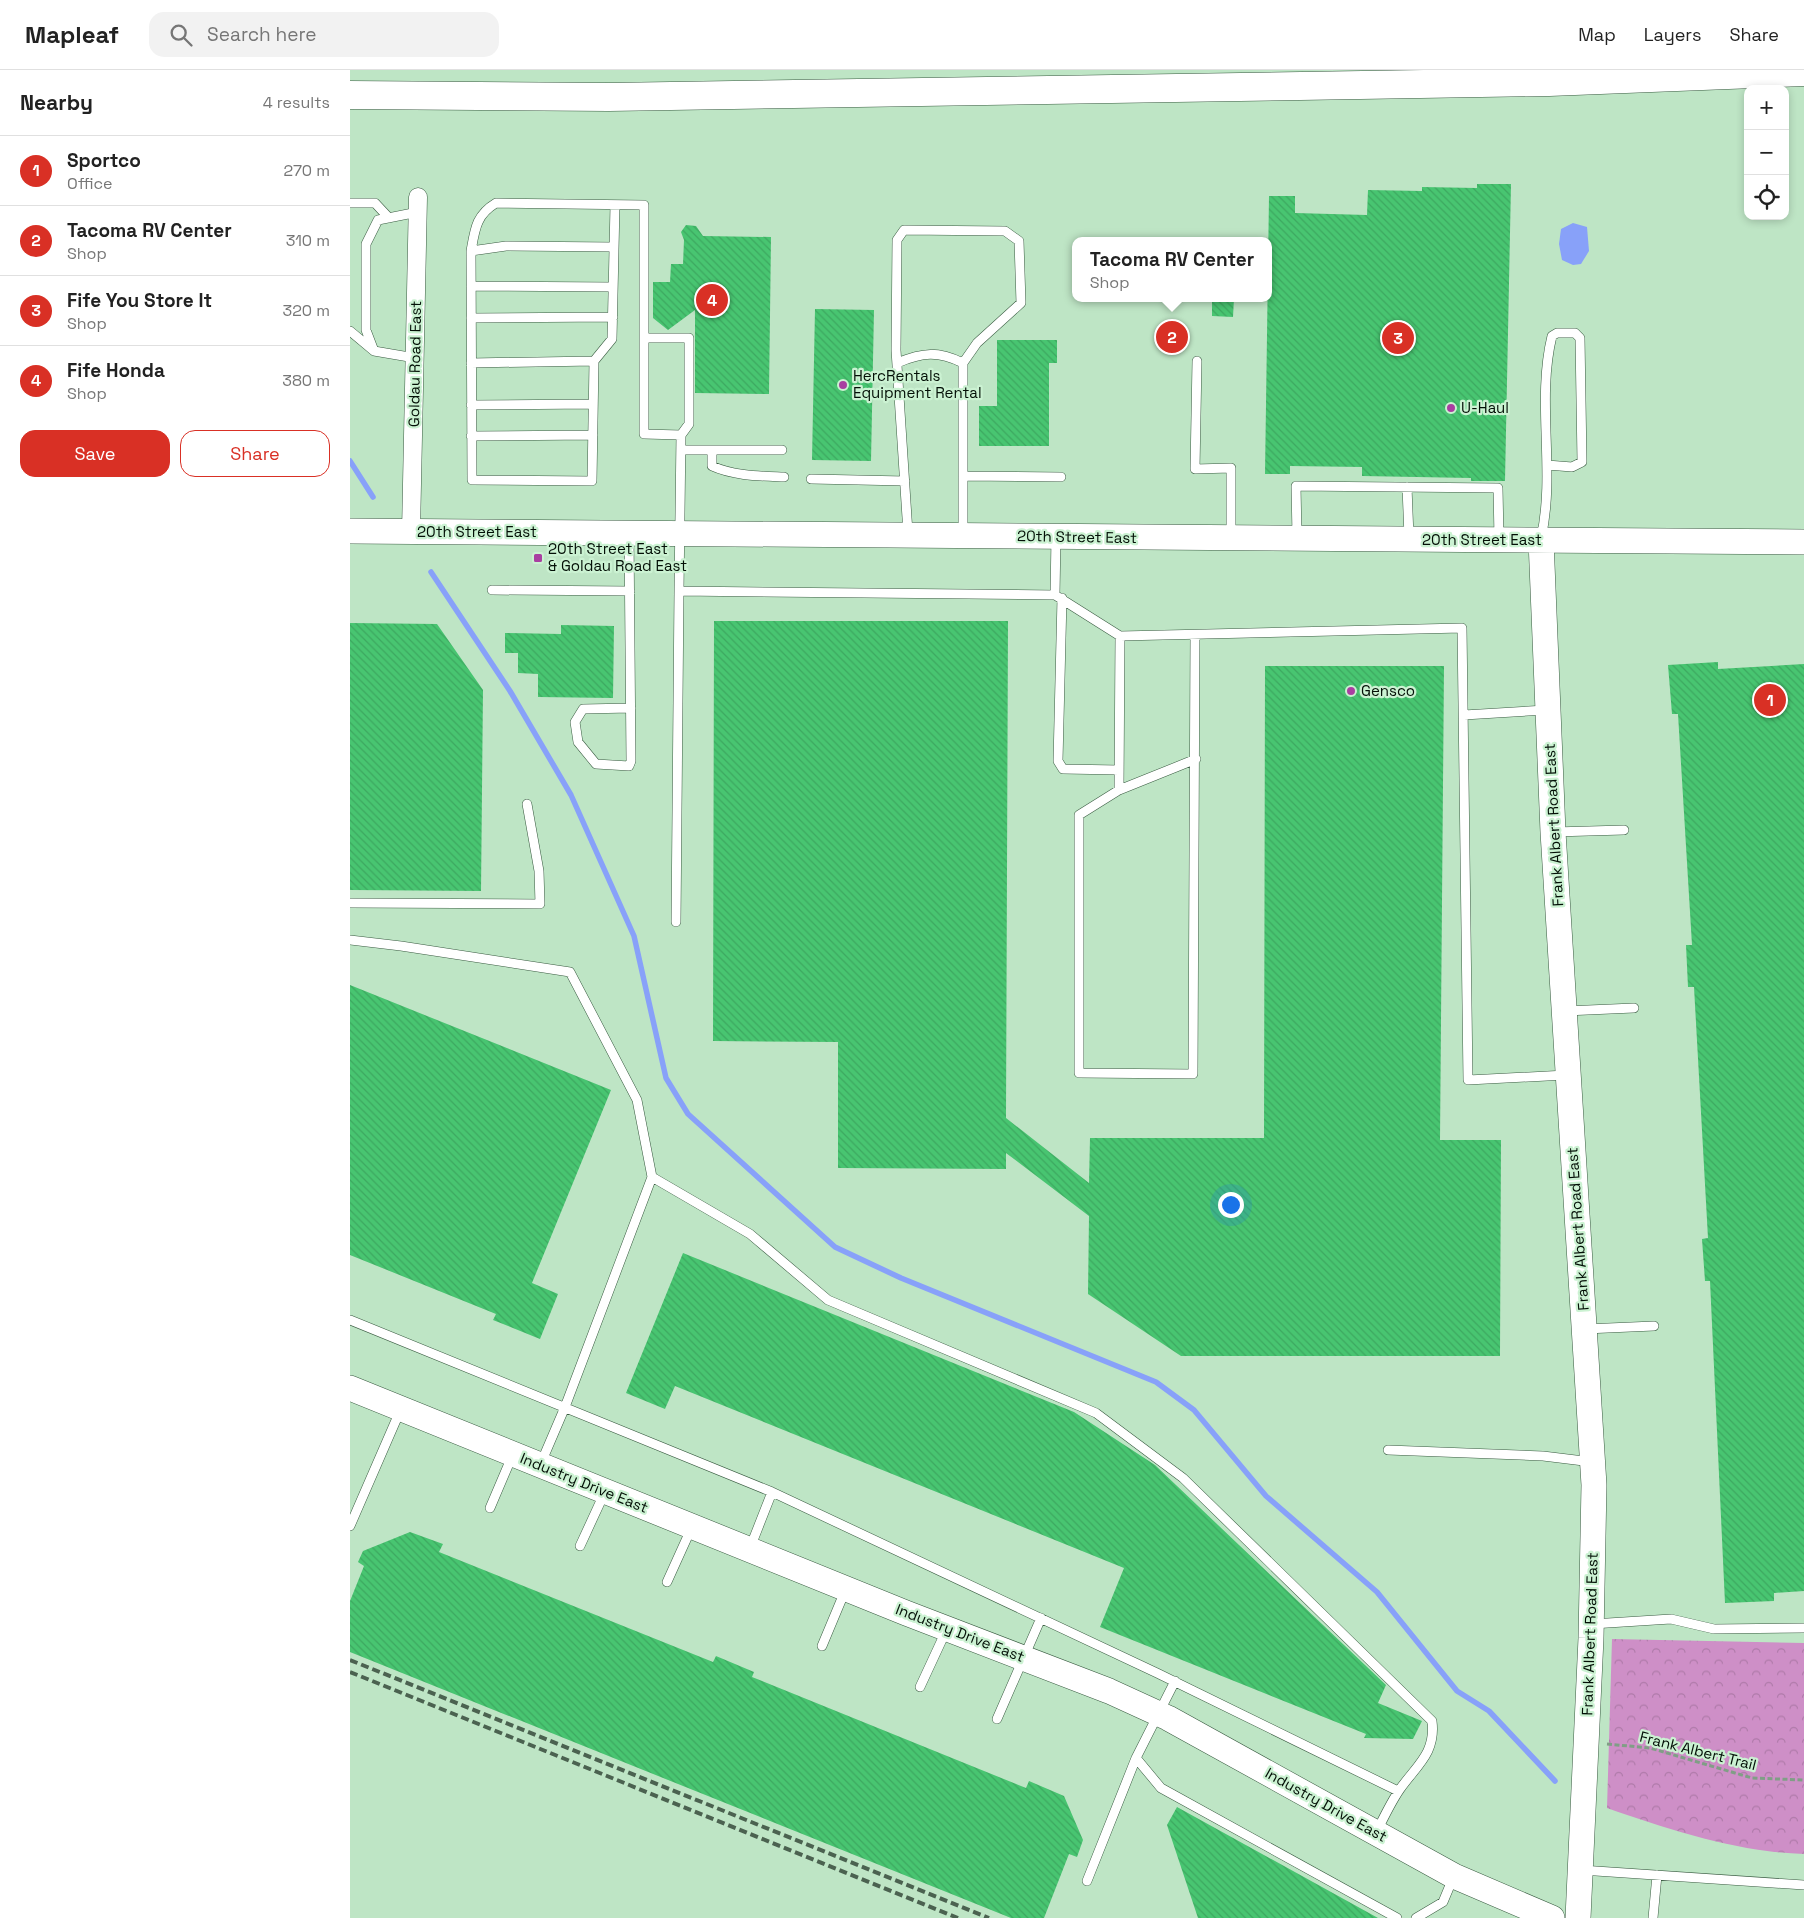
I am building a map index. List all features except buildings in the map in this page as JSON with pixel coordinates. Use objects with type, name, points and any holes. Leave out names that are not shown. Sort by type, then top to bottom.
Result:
[{"type":"highway","points":[[350,95],[609,96],[1529,83],[1804,72]]},
{"type":"street","name":"Goldau Road East","points":[[411,532],[418,204]]},
{"type":"street","name":"20th Street East","points":[[350,531],[1804,542]]},
{"type":"street","name":"Frank Albert Road East","points":[[1541,540],[1553,832],[1592,1462],[1592,1624],[1578,1918]]},
{"type":"street","name":"Industry Drive East","points":[[350,1388],[846,1589],[1109,1691],[1158,1713],[1454,1876],[1552,1918]]},
{"type":"lane","points":[[350,203],[375,203],[389,218]]},
{"type":"lane","points":[[615,205],[612,339],[594,361],[592,480],[472,480],[471,251],[476,223],[485,210],[496,203],[644,205],[644,434],[681,435]]},
{"type":"lane","points":[[374,351],[366,330],[366,244],[378,220],[389,218],[418,204]]},
{"type":"lane","points":[[908,536],[897,363],[897,240],[904,230],[1005,231],[1019,241],[1021,303],[977,343],[963,363],[964,536]]},
{"type":"lane","points":[[471,251],[506,246],[614,247]]},
{"type":"lane","points":[[471,286],[613,287]]},
{"type":"lane","points":[[471,318],[613,317]]},
{"type":"lane","points":[[350,331],[374,351],[415,358]]},
{"type":"lane","points":[[1541,540],[1545,522],[1549,346],[1552,336],[1557,333],[1575,333],[1580,338],[1582,462],[1572,467],[1547,465]]},
{"type":"lane","points":[[644,338],[689,338],[689,424],[681,435],[676,922]]},
{"type":"lane","points":[[897,363],[917,354],[945,354],[963,363]]},
{"type":"lane","points":[[471,363],[594,361]]},
{"type":"lane","points":[[1197,361],[1195,468],[1231,468],[1232,538]]},
{"type":"lane","points":[[471,405],[593,404]]},
{"type":"lane","points":[[471,436],[593,435]]},
{"type":"lane","points":[[681,450],[782,450]]},
{"type":"lane","points":[[712,450],[712,466],[718,469],[752,476],[784,477]]},
{"type":"lane","points":[[964,476],[1061,477]]},
{"type":"lane","points":[[811,479],[905,481]]},
{"type":"lane","points":[[1297,539],[1296,486],[1407,487],[1498,488],[1499,541]]},
{"type":"lane","points":[[1407,487],[1409,540]]},
{"type":"lane","points":[[629,534],[630,591],[631,708],[631,761],[629,766],[596,764],[578,742],[575,722],[583,709],[631,708]]},
{"type":"lane","points":[[1056,537],[1058,761],[1063,769],[1119,770]]},
{"type":"lane","points":[[492,590],[630,591]]},
{"type":"lane","points":[[679,591],[1058,597],[1120,636],[1462,628],[1468,1080],[1568,1075]]},
{"type":"lane","points":[[1195,635],[1196,759],[1193,1074],[1079,1073],[1079,815],[1119,790],[1196,759]]},
{"type":"lane","points":[[1119,790],[1120,636]]},
{"type":"lane","points":[[1464,715],[1548,710]]},
{"type":"lane","points":[[350,903],[540,904],[539,871],[527,804]]},
{"type":"lane","points":[[1553,832],[1624,830]]},
{"type":"lane","points":[[350,940],[410,947],[570,972],[637,1100],[652,1177],[565,1407],[540,1465]]},
{"type":"lane","points":[[1565,1011],[1634,1008]]},
{"type":"lane","points":[[652,1177],[750,1234],[828,1300],[1096,1413],[1183,1478],[1432,1721],[1434,1735],[1428,1752],[1398,1791],[1376,1832]]},
{"type":"lane","points":[[350,1320],[772,1492],[1175,1681],[1398,1791]]},
{"type":"lane","points":[[1585,1329],[1654,1326]]},
{"type":"lane","points":[[350,1526],[401,1408]]},
{"type":"lane","points":[[1388,1450],[1543,1456],[1592,1462]]},
{"type":"lane","points":[[490,1508],[514,1454]]},
{"type":"lane","points":[[580,1546],[605,1491]]},
{"type":"lane","points":[[750,1549],[772,1492]]},
{"type":"lane","points":[[667,1582],[692,1526]]},
{"type":"lane","points":[[822,1646],[846,1589]]},
{"type":"lane","points":[[997,1719],[1041,1618]]},
{"type":"lane","points":[[1592,1624],[1671,1619],[1714,1629],[1804,1628]]},
{"type":"lane","points":[[920,1687],[948,1628]]},
{"type":"lane","points":[[1087,1882],[1136,1758],[1175,1681]]},
{"type":"lane","points":[[1136,1758],[1162,1788],[1397,1918]]},
{"type":"lane","points":[[1580,1870],[1804,1885]]},
{"type":"lane","points":[[1654,1918],[1657,1875]]},
{"type":"lane","points":[[1416,1918],[1444,1902],[1454,1876]]},
{"type":"path","name":"Frank Albert Trail","points":[[1587,1742],[1650,1748],[1752,1778],[1804,1780]]},
{"type":"green space","points":[[1612,1639],[1804,1643],[1804,1854],[1754,1849],[1729,1844],[1679,1832],[1607,1808]]},
{"type":"water","points":[[1573,223],[1587,227],[1589,251],[1581,264],[1573,265],[1562,260],[1559,244],[1561,229]]},
{"type":"waterway","points":[[350,461],[373,497]]},
{"type":"waterway","points":[[431,572],[510,691],[571,795],[634,936],[666,1078],[688,1114],[835,1247],[901,1278],[1156,1382],[1194,1410],[1266,1496],[1377,1592],[1457,1691],[1489,1711],[1555,1781]]},
{"type":"railway","points":[[350,1660],[989,1918]]},
{"type":"railway","points":[[350,1672],[958,1918]]},
{"type":"place","name":"Fife Honda","points":[[712,300]]},
{"type":"place","name":"Tacoma RV Center","points":[[1172,337]]},
{"type":"place","name":"Fife You Store It","points":[[1398,338]]},
{"type":"place","name":"HercRentals Equipment Rental","points":[[843,385]]},
{"type":"place","name":"U-Haul","points":[[1451,408]]},
{"type":"place","name":"20th Street East & Goldau Road East","points":[[538,558]]},
{"type":"place","name":"Gensco","points":[[1351,691]]},
{"type":"place","name":"Sportco","points":[[1770,700]]}]
